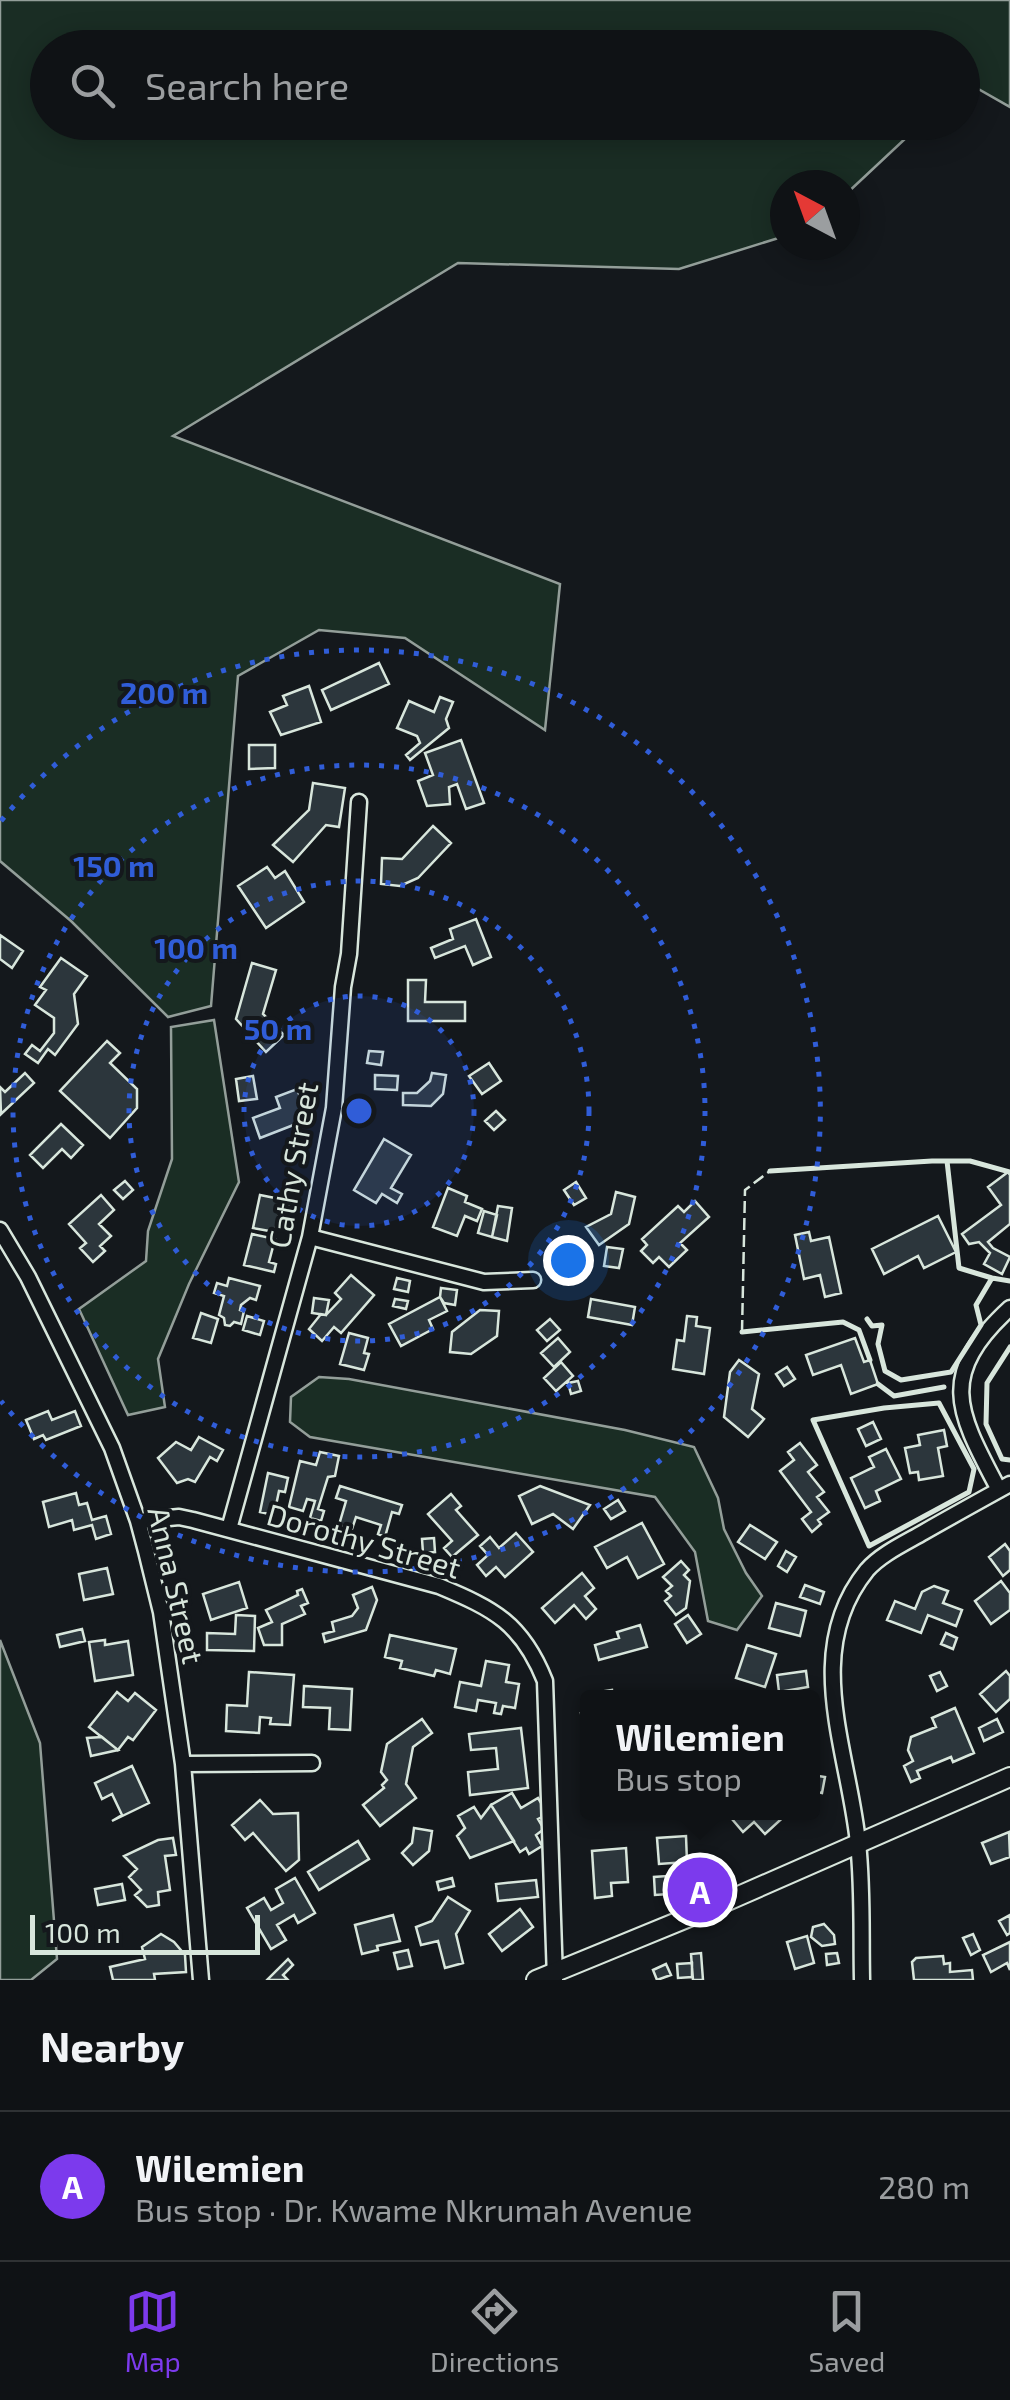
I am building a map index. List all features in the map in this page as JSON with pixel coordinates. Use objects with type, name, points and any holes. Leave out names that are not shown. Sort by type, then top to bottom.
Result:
[{"type":"street","name":"Cathy Street","points":[[229,1530],[310,1237],[334,1108],[350,954],[359,802]]},
{"type":"street","name":"Anna Street","points":[[0,1230],[112,1448],[138,1521],[161,1612],[182,1764],[201,1980]]},
{"type":"street","points":[[310,1237],[484,1282],[532,1280]]},
{"type":"street","points":[[862,1980],[858,1842],[832,1686],[832,1652],[840,1619],[869,1567],[1004,1487],[974,1442],[962,1412],[960,1392],[979,1342],[1010,1308]]},
{"type":"street","name":"Dorothy Street","points":[[138,1521],[179,1517],[439,1586],[496,1613],[525,1640],[545,1681],[555,1976]]},
{"type":"street","points":[[182,1764],[312,1764]]},
{"type":"street","points":[[536,1980],[555,1976],[1010,1778]]},
{"type":"green space","points":[[0,0],[1010,0],[1010,107],[980,90],[980,30],[30,30],[30,140],[904,140],[860,181],[860,170],[770,170],[770,241],[679,269],[458,263],[173,436],[560,584],[545,730],[405,638],[319,630],[238,676],[211,1006],[168,1017],[71,921],[0,861]]},
{"type":"green space","points":[[214,1020],[239,1182],[189,1284],[158,1359],[165,1407],[128,1415],[79,1309],[146,1261],[148,1231],[172,1159],[171,1027]]},
{"type":"green space","points":[[319,1377],[349,1379],[625,1430],[694,1447],[718,1498],[724,1529],[762,1596],[737,1630],[708,1621],[695,1552],[655,1497],[310,1437],[290,1422],[291,1397]]},
{"type":"green space","points":[[0,1640],[40,1743],[57,1959],[31,1980],[0,1980]]},
{"type":"building","points":[[379,663],[389,684],[331,710],[322,690]]},
{"type":"building","points":[[309,686],[321,722],[281,735],[270,712],[287,705],[283,696]]},
{"type":"building","points":[[440,697],[453,702],[446,719],[449,728],[410,760],[406,755],[420,743],[417,736],[397,728],[409,701],[434,712]]},
{"type":"building","points":[[461,740],[484,803],[466,809],[457,784],[449,787],[450,804],[427,806],[418,781],[433,775],[425,753]]},
{"type":"building","points":[[249,745],[275,745],[275,768],[249,769]]},
{"type":"building","points":[[313,783],[345,788],[339,827],[326,825],[293,862],[273,845],[309,810]]},
{"type":"building","points":[[433,826],[451,843],[418,878],[400,886],[381,884],[382,858],[402,859]]},
{"type":"building","points":[[267,867],[275,878],[285,871],[304,902],[266,928],[238,886]]},
{"type":"building","points":[[476,919],[491,957],[473,965],[465,946],[435,958],[431,948],[453,939],[450,929]]},
{"type":"building","points":[[0,935],[23,951],[12,968],[0,959]]},
{"type":"building","points":[[61,958],[87,976],[74,994],[78,1024],[55,1055],[48,1049],[38,1063],[25,1054],[32,1045],[40,1051],[54,1033],[54,1018],[35,1005],[46,990],[40,987]]},
{"type":"building","points":[[252,963],[276,970],[263,1014],[284,1035],[266,1052],[236,1019]]},
{"type":"building","points":[[408,980],[426,980],[425,1002],[465,1002],[465,1021],[408,1021]]},
{"type":"building","points":[[107,1041],[120,1053],[110,1063],[137,1089],[137,1108],[110,1138],[60,1091]]},
{"type":"building","points":[[369,1051],[383,1052],[381,1065],[367,1063]]},
{"type":"building","points":[[489,1063],[501,1081],[482,1094],[469,1076]]},
{"type":"building","points":[[25,1073],[34,1083],[1,1114],[0,1087],[5,1092]]},
{"type":"building","points":[[432,1073],[446,1075],[443,1094],[431,1106],[403,1105],[403,1093],[417,1093],[430,1081]]},
{"type":"building","points":[[375,1075],[398,1076],[397,1090],[375,1089]]},
{"type":"building","points":[[253,1076],[257,1099],[239,1101],[236,1079]]},
{"type":"building","points":[[297,1089],[309,1119],[260,1138],[253,1118],[280,1108],[276,1097]]},
{"type":"building","points":[[496,1111],[505,1120],[494,1130],[485,1121]]},
{"type":"building","points":[[61,1124],[83,1145],[71,1158],[62,1149],[43,1168],[30,1155]]},
{"type":"building","points":[[384,1139],[411,1155],[391,1188],[402,1194],[397,1203],[382,1194],[376,1203],[354,1190]]},
{"type":"building","points":[[1008,1172],[1010,1224],[988,1242],[1010,1257],[1002,1274],[984,1264],[990,1253],[979,1242],[969,1244],[962,1234],[1001,1205],[988,1187]]},
{"type":"building","points":[[125,1181],[133,1190],[123,1199],[114,1190]]},
{"type":"building","points":[[576,1182],[586,1198],[574,1205],[564,1190]]},
{"type":"building","points":[[448,1188],[467,1196],[465,1202],[482,1209],[477,1221],[465,1216],[457,1236],[433,1227]]},
{"type":"building","points":[[616,1192],[635,1197],[629,1224],[599,1245],[586,1227],[611,1214]]},
{"type":"building","points":[[101,1195],[114,1210],[99,1224],[111,1236],[100,1246],[105,1251],[93,1262],[80,1248],[86,1243],[69,1224]]},
{"type":"building","points":[[260,1195],[290,1201],[287,1214],[279,1213],[275,1232],[253,1228]]},
{"type":"building","points":[[695,1201],[709,1217],[680,1243],[687,1250],[669,1267],[659,1257],[653,1263],[641,1251],[647,1245],[642,1239],[678,1206],[684,1212]]},
{"type":"building","points":[[498,1206],[512,1208],[507,1241],[492,1237]]},
{"type":"building","points":[[484,1211],[497,1215],[492,1237],[478,1233]]},
{"type":"building","points":[[938,1216],[956,1252],[924,1268],[918,1256],[884,1274],[872,1249]]},
{"type":"building","points":[[809,1232],[811,1241],[829,1237],[841,1293],[825,1297],[820,1275],[804,1279],[795,1235]]},
{"type":"building","points":[[252,1234],[275,1239],[269,1262],[276,1264],[274,1272],[244,1265]]},
{"type":"building","points":[[607,1247],[623,1249],[619,1268],[604,1266]]},
{"type":"building","points":[[351,1275],[374,1295],[341,1333],[334,1327],[322,1341],[309,1329],[341,1299],[335,1293]]},
{"type":"building","points":[[229,1278],[260,1286],[256,1300],[250,1298],[241,1305],[241,1324],[234,1322],[230,1326],[219,1315],[224,1296],[214,1293],[217,1283],[227,1286]]},
{"type":"building","points":[[397,1278],[410,1281],[408,1292],[394,1289]]},
{"type":"building","points":[[441,1288],[457,1290],[455,1305],[444,1303]]},
{"type":"building","points":[[440,1297],[447,1311],[429,1320],[433,1329],[401,1346],[389,1324]]},
{"type":"building","points":[[314,1298],[329,1300],[326,1315],[312,1313]]},
{"type":"building","points":[[395,1299],[408,1301],[406,1309],[393,1306]]},
{"type":"building","points":[[591,1299],[635,1307],[632,1325],[588,1317]]},
{"type":"building","points":[[480,1310],[499,1311],[497,1336],[471,1354],[450,1352],[452,1332]]},
{"type":"building","points":[[201,1313],[218,1319],[211,1343],[193,1338]]},
{"type":"building","points":[[247,1316],[264,1321],[260,1335],[243,1330]]},
{"type":"building","points":[[687,1316],[697,1317],[696,1326],[710,1328],[704,1374],[673,1369],[677,1340],[684,1341]]},
{"type":"building","points":[[550,1319],[560,1330],[547,1341],[537,1330]]},
{"type":"building","points":[[349,1333],[368,1338],[364,1370],[340,1364]]},
{"type":"building","points":[[558,1338],[570,1352],[554,1367],[541,1353]]},
{"type":"building","points":[[855,1338],[864,1362],[870,1360],[878,1384],[851,1394],[841,1365],[813,1375],[806,1355]]},
{"type":"building","points":[[739,1360],[759,1374],[752,1409],[764,1419],[748,1437],[724,1417],[730,1372]]},
{"type":"building","points":[[561,1362],[573,1376],[556,1391],[544,1378]]},
{"type":"building","points":[[787,1367],[795,1379],[784,1386],[776,1374]]},
{"type":"building","points":[[578,1381],[581,1391],[571,1394],[568,1383]]},
{"type":"building","points":[[48,1411],[52,1420],[75,1411],[81,1426],[46,1440],[43,1435],[34,1439],[26,1420]]},
{"type":"building","points":[[873,1422],[881,1439],[866,1446],[858,1429]]},
{"type":"building","points":[[944,1430],[947,1446],[938,1448],[943,1476],[919,1480],[918,1472],[910,1473],[905,1448],[920,1445],[918,1435]]},
{"type":"building","points":[[199,1437],[223,1450],[217,1461],[210,1457],[195,1482],[188,1479],[177,1483],[158,1458],[176,1442],[191,1450]]},
{"type":"building","points":[[800,1443],[817,1465],[808,1472],[824,1492],[817,1497],[829,1512],[818,1520],[821,1524],[812,1532],[802,1519],[811,1512],[780,1471],[794,1460],[788,1452]]},
{"type":"building","points":[[886,1449],[901,1479],[876,1491],[880,1501],[865,1508],[851,1478],[874,1467],[869,1457]]},
{"type":"building","points":[[320,1452],[339,1456],[335,1476],[328,1477],[318,1509],[324,1511],[321,1521],[310,1518],[315,1501],[307,1499],[303,1511],[289,1507],[300,1461],[316,1465]]},
{"type":"building","points":[[268,1473],[288,1478],[285,1492],[279,1491],[274,1515],[260,1512]]},
{"type":"building","points":[[340,1486],[402,1505],[399,1514],[392,1512],[385,1537],[378,1534],[381,1525],[356,1517],[352,1529],[339,1525],[346,1501],[336,1498]]},
{"type":"building","points":[[540,1486],[590,1505],[573,1529],[553,1514],[532,1524],[519,1496]]},
{"type":"building","points":[[76,1493],[79,1505],[87,1503],[92,1520],[106,1516],[111,1534],[96,1539],[92,1525],[74,1530],[72,1520],[49,1527],[43,1502]]},
{"type":"building","points":[[451,1494],[461,1506],[456,1510],[478,1535],[452,1557],[444,1548],[452,1541],[428,1514]]},
{"type":"building","points":[[618,1500],[625,1511],[611,1519],[604,1509]]},
{"type":"building","points":[[642,1523],[664,1564],[638,1578],[627,1557],[607,1568],[595,1547]]},
{"type":"building","points":[[750,1525],[777,1542],[765,1559],[738,1542]]},
{"type":"building","points":[[516,1533],[533,1552],[505,1577],[496,1567],[486,1576],[477,1565],[488,1555],[480,1546],[490,1537],[499,1548]]},
{"type":"building","points":[[434,1538],[435,1552],[423,1553],[422,1539]]},
{"type":"building","points":[[1005,1544],[1010,1551],[1010,1570],[1003,1576],[989,1557]]},
{"type":"building","points":[[786,1551],[796,1557],[787,1572],[778,1566]]},
{"type":"building","points":[[681,1561],[689,1570],[684,1575],[690,1581],[686,1608],[676,1615],[665,1601],[671,1596],[666,1591],[672,1586],[663,1577]]},
{"type":"building","points":[[107,1568],[113,1594],[84,1600],[79,1574]]},
{"type":"building","points":[[582,1573],[594,1588],[585,1596],[596,1609],[586,1619],[574,1605],[555,1623],[542,1608]]},
{"type":"building","points":[[1001,1581],[1010,1593],[1010,1610],[991,1624],[975,1601]]},
{"type":"building","points":[[239,1582],[247,1608],[211,1620],[203,1594]]},
{"type":"building","points":[[805,1585],[824,1592],[820,1604],[800,1597]]},
{"type":"building","points":[[934,1586],[948,1591],[943,1603],[962,1610],[956,1626],[928,1615],[921,1633],[887,1620],[895,1601],[915,1609],[922,1592]]},
{"type":"building","points":[[372,1587],[377,1600],[366,1630],[325,1642],[323,1634],[334,1631],[332,1622],[352,1616],[358,1608],[353,1595]]},
{"type":"building","points":[[302,1589],[308,1603],[301,1606],[305,1614],[282,1624],[282,1645],[264,1645],[258,1628],[272,1622],[266,1610],[298,1595],[297,1591]]},
{"type":"building","points":[[776,1603],[806,1611],[800,1636],[769,1628]]},
{"type":"building","points":[[236,1615],[255,1616],[254,1651],[207,1650],[207,1633],[235,1634]]},
{"type":"building","points":[[688,1615],[701,1634],[687,1643],[675,1624]]},
{"type":"building","points":[[640,1625],[647,1647],[599,1660],[595,1645],[619,1638],[617,1632]]},
{"type":"building","points":[[82,1629],[85,1641],[60,1647],[57,1635]]},
{"type":"building","points":[[946,1633],[957,1638],[953,1649],[941,1644]]},
{"type":"building","points":[[390,1635],[456,1649],[450,1674],[436,1670],[434,1676],[400,1668],[402,1661],[385,1657]]},
{"type":"building","points":[[105,1640],[105,1645],[128,1641],[133,1675],[95,1681],[89,1642]]},
{"type":"building","points":[[747,1645],[776,1654],[765,1687],[736,1678]]},
{"type":"building","points":[[486,1661],[509,1665],[506,1682],[519,1684],[515,1708],[503,1706],[501,1714],[494,1713],[496,1703],[478,1700],[476,1711],[455,1707],[460,1682],[481,1686]]},
{"type":"building","points":[[806,1671],[808,1687],[779,1690],[777,1675]]},
{"type":"building","points":[[1006,1671],[1010,1676],[1010,1699],[996,1712],[980,1694]]},
{"type":"building","points":[[249,1672],[294,1675],[290,1725],[270,1724],[271,1718],[260,1717],[259,1733],[226,1731],[227,1705],[247,1706]]},
{"type":"building","points":[[940,1672],[947,1686],[937,1691],[930,1676]]},
{"type":"building","points":[[304,1686],[352,1689],[350,1730],[329,1729],[330,1708],[303,1707]]},
{"type":"building","points":[[117,1692],[128,1701],[135,1693],[156,1710],[133,1740],[128,1737],[118,1750],[89,1727]]},
{"type":"building","points":[[955,1708],[974,1753],[953,1762],[951,1757],[917,1771],[920,1778],[911,1782],[904,1766],[913,1761],[908,1750],[911,1737],[936,1727],[932,1718]]},
{"type":"building","points":[[422,1719],[432,1733],[413,1747],[406,1784],[416,1798],[380,1826],[363,1805],[384,1788],[387,1780],[381,1772],[387,1744]]},
{"type":"building","points":[[997,1719],[1003,1732],[984,1741],[979,1728]]},
{"type":"building","points":[[521,1728],[528,1788],[470,1795],[468,1772],[498,1769],[496,1748],[471,1750],[469,1734]]},
{"type":"building","points":[[102,1737],[118,1750],[91,1756],[87,1738]]},
{"type":"building","points":[[132,1766],[149,1803],[112,1821],[122,1815],[112,1794],[102,1799],[95,1783]]},
{"type":"building","points":[[512,1793],[521,1808],[538,1798],[548,1814],[538,1819],[544,1829],[536,1835],[542,1846],[529,1854],[526,1848],[520,1852],[491,1805]]},
{"type":"building","points":[[260,1800],[273,1814],[298,1813],[299,1860],[286,1871],[253,1833],[245,1840],[232,1825]]},
{"type":"building","points":[[491,1805],[514,1841],[470,1858],[457,1836],[465,1828],[458,1816],[474,1807],[481,1818]]},
{"type":"building","points":[[733,1820],[780,1820],[765,1834],[754,1822],[743,1832]]},
{"type":"building","points":[[414,1828],[432,1831],[429,1851],[413,1865],[402,1853],[412,1843]]},
{"type":"building","points":[[1009,1832],[1010,1857],[991,1864],[982,1843]]},
{"type":"building","points":[[686,1836],[687,1862],[659,1864],[657,1838]]},
{"type":"building","points":[[173,1838],[176,1855],[165,1856],[170,1890],[158,1892],[159,1905],[147,1907],[135,1895],[141,1890],[129,1877],[137,1869],[124,1856],[158,1840]]},
{"type":"building","points":[[358,1841],[369,1859],[319,1890],[308,1872]]},
{"type":"building","points":[[626,1848],[628,1882],[611,1883],[612,1896],[595,1898],[592,1851]]},
{"type":"building","points":[[667,1876],[669,1894],[655,1895],[654,1877]]},
{"type":"building","points":[[295,1878],[315,1913],[298,1923],[294,1915],[277,1925],[286,1940],[271,1949],[247,1908],[264,1898],[271,1910],[283,1903],[276,1889]]},
{"type":"building","points":[[452,1878],[454,1886],[439,1890],[437,1882]]},
{"type":"building","points":[[536,1880],[538,1897],[498,1901],[496,1884]]},
{"type":"building","points":[[122,1884],[125,1900],[98,1905],[95,1889]]},
{"type":"building","points":[[448,1897],[470,1911],[456,1934],[463,1963],[445,1968],[438,1941],[421,1945],[416,1927],[432,1921]]},
{"type":"building","points":[[520,1909],[533,1927],[502,1951],[489,1934]]},
{"type":"building","points":[[393,1915],[400,1941],[362,1954],[355,1925]]},
{"type":"building","points":[[1010,1915],[1010,1933],[1007,1935],[999,1921]]},
{"type":"building","points":[[824,1924],[834,1935],[835,1944],[822,1946],[811,1937],[813,1927]]},
{"type":"building","points":[[161,1934],[185,1955],[186,1972],[154,1974],[155,1980],[113,1980],[110,1967],[145,1959],[142,1947]]},
{"type":"building","points":[[973,1934],[980,1950],[971,1955],[963,1938]]},
{"type":"building","points":[[807,1936],[814,1963],[795,1969],[787,1942]]},
{"type":"building","points":[[1010,1942],[1010,1970],[1007,1963],[991,1972],[983,1955]]},
{"type":"building","points":[[408,1950],[412,1966],[398,1969],[394,1953]]},
{"type":"building","points":[[701,1953],[703,1980],[693,1980],[691,1954]]},
{"type":"building","points":[[837,1953],[839,1963],[827,1965],[826,1954]]},
{"type":"building","points":[[943,1956],[944,1964],[950,1963],[950,1972],[972,1970],[973,1980],[914,1980],[912,1962],[916,1958]]},
{"type":"building","points":[[288,1959],[293,1965],[283,1975],[288,1980],[267,1980]]},
{"type":"building","points":[[692,1963],[692,1977],[678,1978],[677,1964]]},
{"type":"building","points":[[666,1964],[671,1975],[657,1980],[653,1970]]},
{"type":"fence","points":[[742,1332],[745,1190],[770,1171]]},
{"type":"wall","points":[[947,1161],[959,1268],[1010,1281]]},
{"type":"wall","points":[[770,1171],[970,1161],[1010,1172]]},
{"type":"wall","points":[[867,1319],[872,1326],[882,1325],[878,1344],[885,1371],[901,1380],[951,1372],[981,1325],[976,1305],[992,1278]]},
{"type":"wall","points":[[742,1332],[843,1322],[859,1330],[870,1360]]},
{"type":"wall","points":[[1010,1347],[987,1383],[986,1424],[1002,1459],[1010,1460]]},
{"type":"wall","points":[[878,1384],[894,1396],[944,1387]]},
{"type":"wall","points":[[939,1403],[974,1469],[969,1492],[869,1546],[813,1420],[939,1403]]},
{"type":"place","name":"Wilemien","points":[[700,1890]]}]
